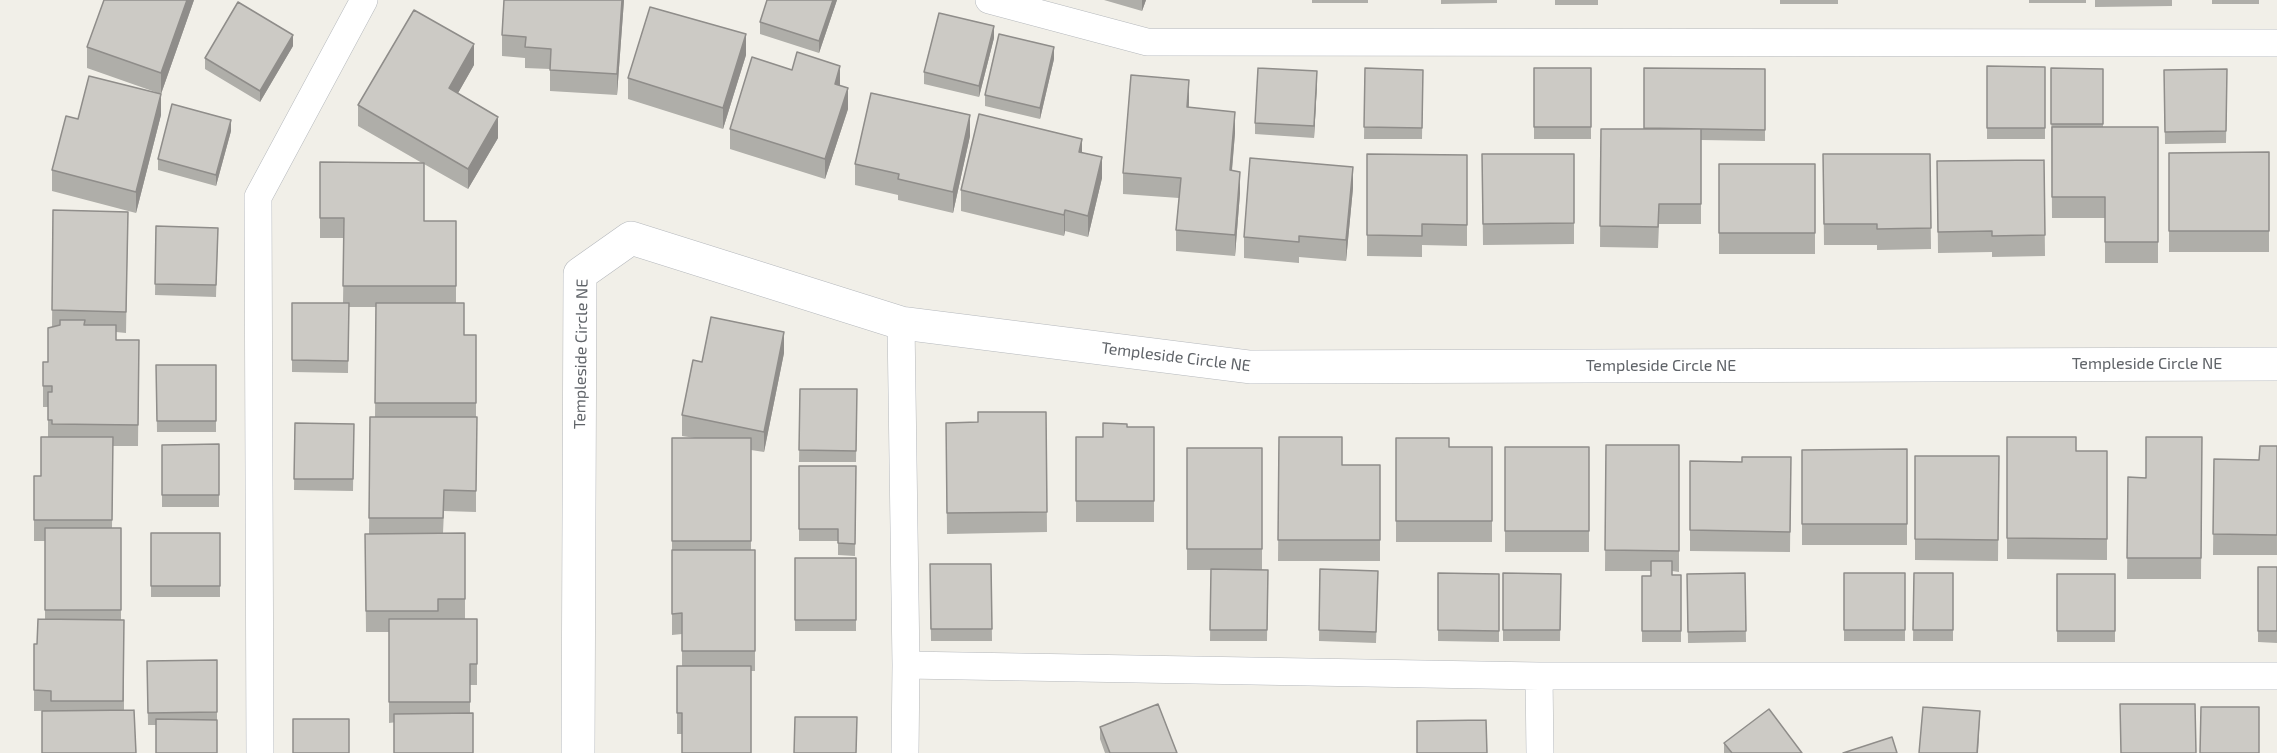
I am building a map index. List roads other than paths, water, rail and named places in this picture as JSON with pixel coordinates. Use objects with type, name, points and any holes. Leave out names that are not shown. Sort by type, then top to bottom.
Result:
[{"type":"street","name":"Templeside Circle NE","points":[[578,753],[580,274],[631,238],[901,323],[1250,367],[2277,364]]},
{"type":"lane","points":[[260,753],[258,197],[364,0]]},
{"type":"lane","points":[[989,0],[1147,42],[2277,43]]},
{"type":"lane","points":[[901,323],[906,665],[905,753]]},
{"type":"lane","points":[[906,665],[1539,676],[2277,676]]},
{"type":"lane","points":[[1539,676],[1540,753]]}]
